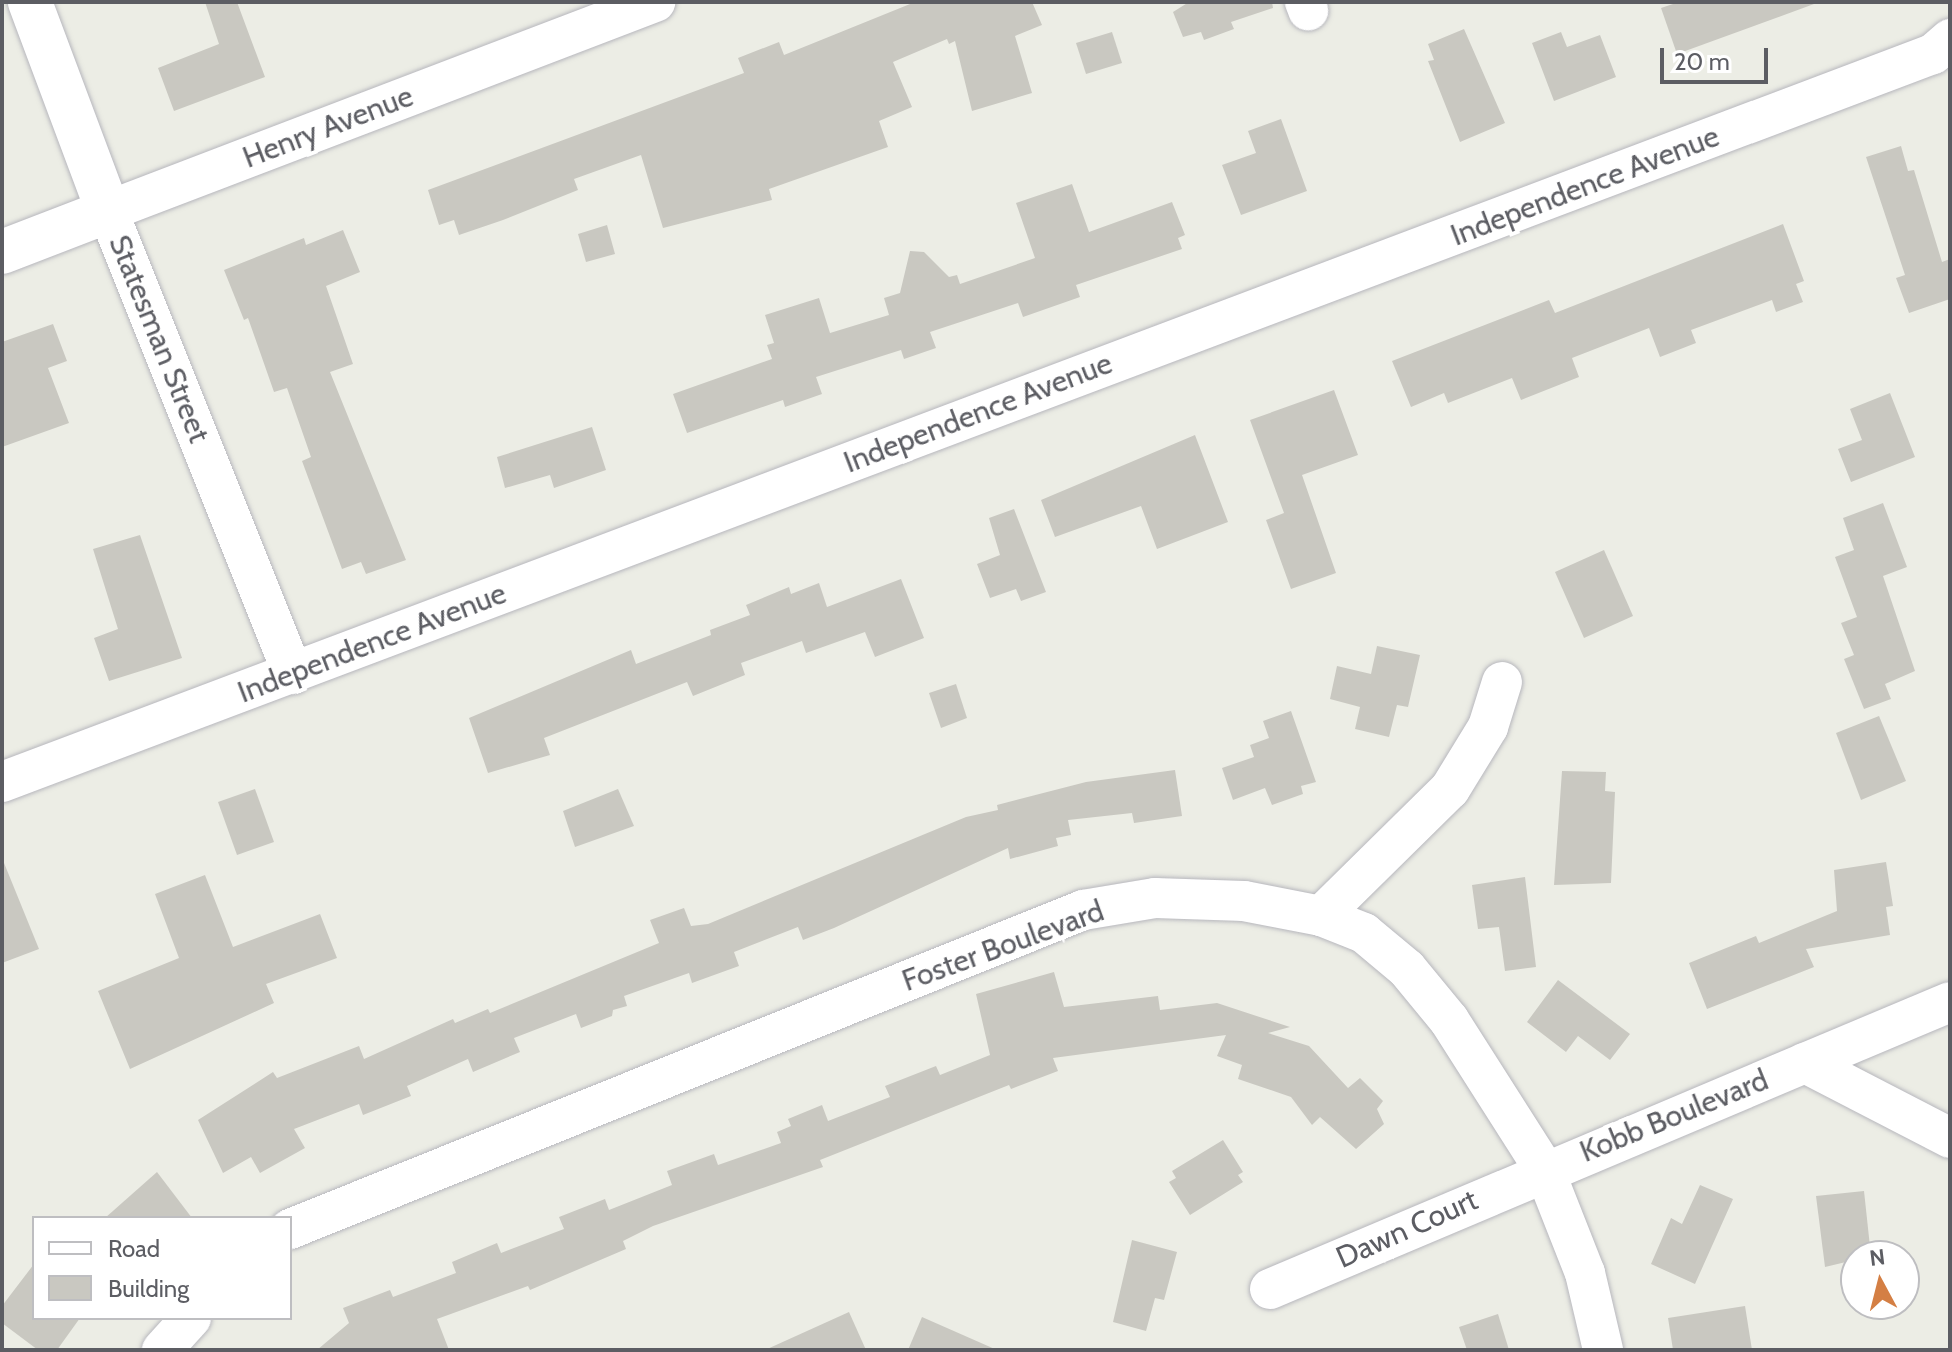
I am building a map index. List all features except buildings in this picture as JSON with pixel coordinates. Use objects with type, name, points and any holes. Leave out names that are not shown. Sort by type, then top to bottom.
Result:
[{"type":"street","name":"Statesman Street","points":[[30,2],[108,211],[293,674]]},
{"type":"street","name":"Henry Avenue","points":[[2,252],[655,2]]},
{"type":"street","name":"Independence Avenue","points":[[2,782],[1933,54],[1950,39]]},
{"type":"street","points":[[1321,916],[1450,789],[1488,727],[1502,682]]},
{"type":"street","name":"Foster Boulevard","points":[[292,1228],[1083,910],[1155,898],[1244,901],[1321,916],[1364,933],[1407,969],[1496,1088],[1544,1169],[1585,1273],[1603,1350]]},
{"type":"street","name":"Kobb Boulevard","points":[[1544,1169],[1950,1002]]},
{"type":"street","name":"Kobb Boulevard","points":[[1805,1063],[1950,1138]]},
{"type":"street","name":"Dawn Court","points":[[1270,1289],[1544,1169]]},
{"type":"street","points":[[162,1350],[189,1320]]}]
